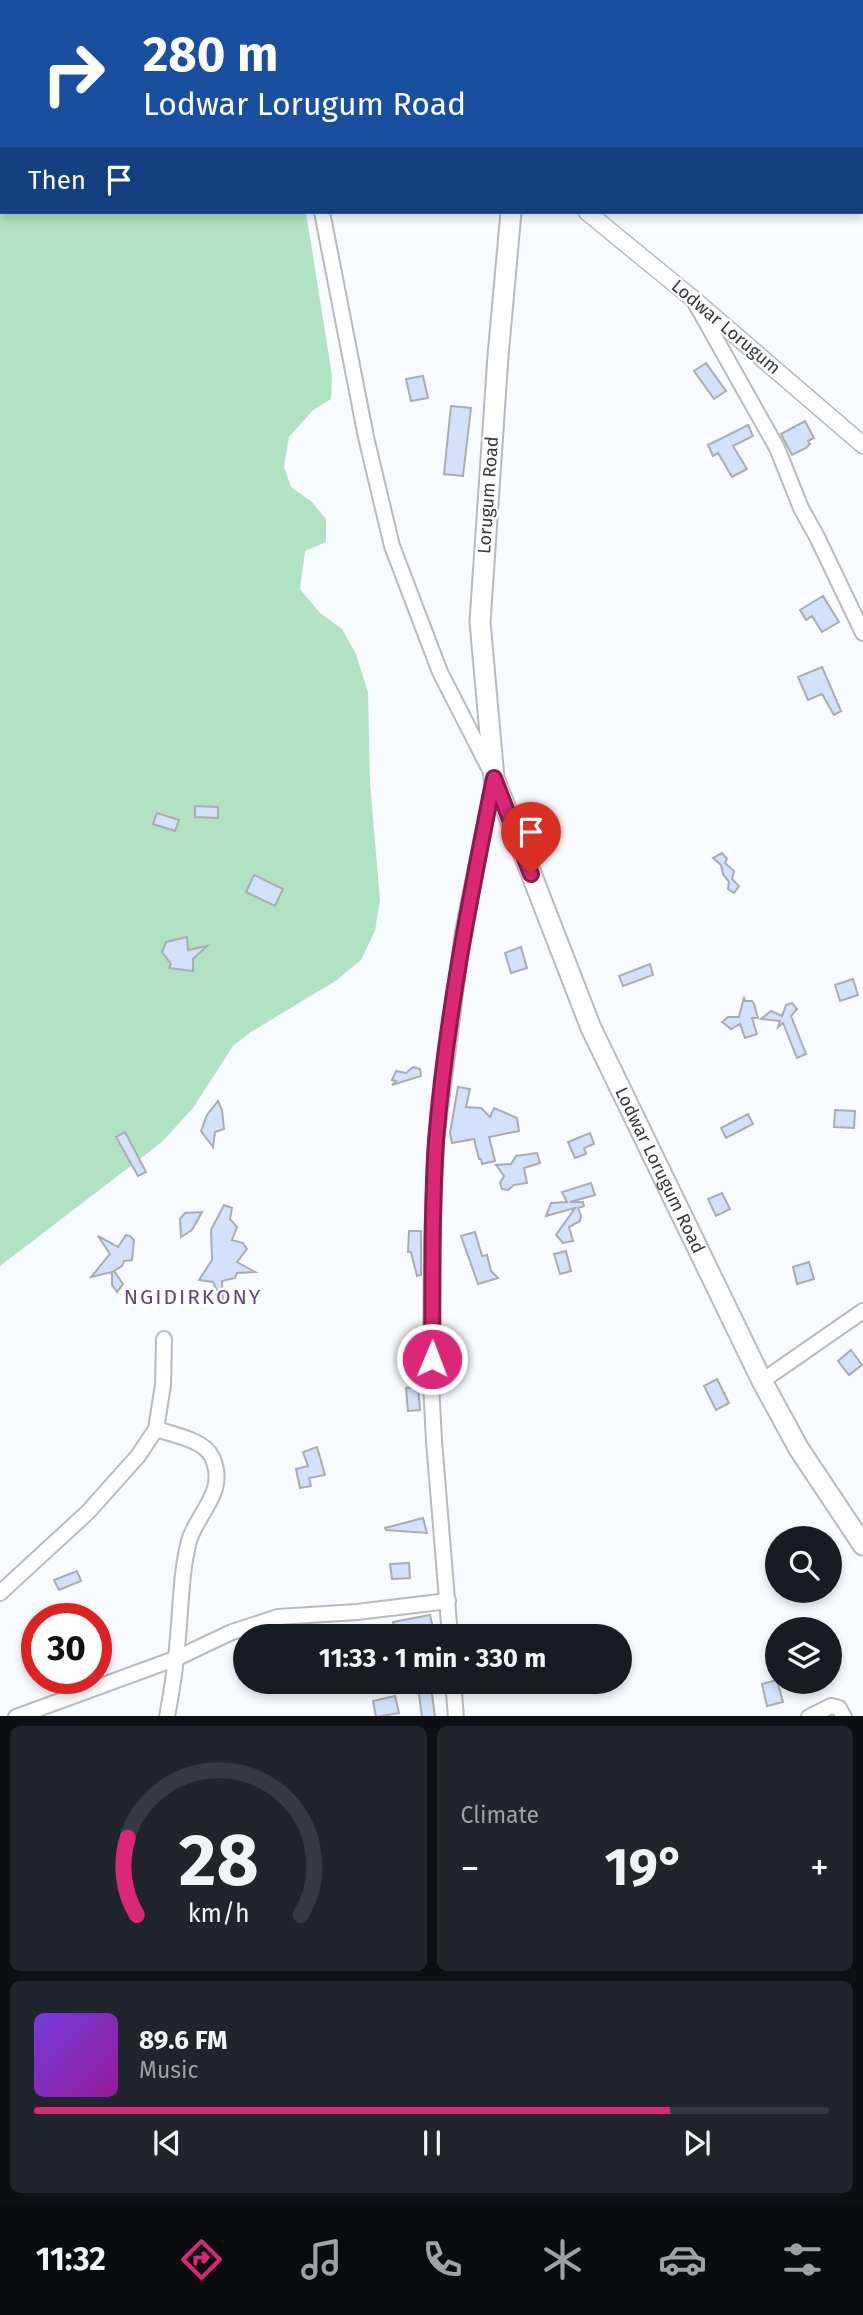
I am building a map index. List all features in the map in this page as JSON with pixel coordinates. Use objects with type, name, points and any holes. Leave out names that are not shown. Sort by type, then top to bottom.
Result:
[{"type":"main road","name":"Lorugum Road","points":[[494,778],[480,622],[511,214]]},
{"type":"main road","name":"Lodwar Lorugum Road","points":[[494,778],[591,1028],[762,1381],[799,1449],[863,1545]]},
{"type":"street","points":[[322,214],[366,438],[392,546],[440,672],[494,778],[461,945],[436,1140],[431,1383],[449,1624]]},
{"type":"street","name":"Lodwar Lorugum","points":[[589,214],[863,445]]},
{"type":"street","points":[[692,298],[777,449],[801,508],[863,633]]},
{"type":"street","points":[[762,1381],[863,1311]]},
{"type":"street","points":[[0,1593],[88,1512],[138,1456],[156,1429],[163,1385],[164,1339]]},
{"type":"street","points":[[156,1429],[202,1446],[208,1451],[215,1467],[214,1496],[196,1523],[185,1563],[177,1658],[167,1716]]},
{"type":"street","points":[[19,1716],[177,1658],[232,1632],[278,1617],[356,1612],[448,1601]]},
{"type":"street","points":[[454,1694],[456,1716]]},
{"type":"street","points":[[811,1716],[831,1706],[839,1708],[843,1716]]},
{"type":"green space","points":[[0,214],[306,214],[332,376],[331,399],[313,410],[289,437],[284,467],[291,487],[312,502],[326,519],[326,542],[305,551],[300,589],[320,613],[342,629],[356,654],[368,692],[370,783],[380,900],[375,931],[361,960],[337,980],[251,1032],[233,1046],[193,1108],[162,1142],[0,1266]]},
{"type":"building","points":[[706,363],[726,391],[714,399],[694,371]]},
{"type":"building","points":[[423,376],[428,398],[411,401],[406,379]]},
{"type":"building","points":[[451,406],[471,408],[463,476],[444,474]]},
{"type":"building","points":[[805,421],[814,438],[808,441],[810,444],[806,448],[792,455],[781,434]]},
{"type":"building","points":[[748,425],[753,436],[733,446],[747,469],[732,477],[718,453],[713,456],[708,445]]},
{"type":"building","points":[[823,596],[839,622],[822,632],[812,616],[806,620],[800,610]]},
{"type":"building","points":[[822,667],[841,711],[834,715],[822,694],[808,700],[798,677]]},
{"type":"building","points":[[195,806],[218,807],[218,818],[195,817]]},
{"type":"building","points":[[157,813],[179,820],[175,831],[153,824]]},
{"type":"building","points":[[722,853],[727,859],[725,863],[734,871],[732,879],[739,886],[734,893],[728,889],[729,882],[721,865],[713,858]]},
{"type":"building","points":[[254,875],[283,889],[275,906],[246,892]]},
{"type":"building","points":[[187,937],[188,950],[207,946],[193,959],[193,971],[169,968],[171,964],[162,952],[166,942]]},
{"type":"building","points":[[521,947],[527,968],[511,973],[505,953]]},
{"type":"building","points":[[650,964],[653,975],[623,986],[619,976]]},
{"type":"building","points":[[853,979],[858,995],[840,1001],[835,985]]},
{"type":"building","points":[[744,997],[745,1001],[752,1001],[754,1004],[758,1018],[752,1018],[757,1034],[745,1038],[740,1024],[731,1029],[722,1022],[728,1017],[739,1017]]},
{"type":"building","points":[[792,1003],[797,1009],[791,1016],[806,1054],[797,1058],[783,1023],[778,1027],[780,1021],[761,1019],[771,1011],[782,1016],[786,1005]]},
{"type":"building","points":[[413,1067],[420,1069],[421,1076],[392,1085],[396,1081],[392,1080],[396,1071],[406,1073]]},
{"type":"building","points":[[458,1087],[470,1089],[466,1107],[481,1108],[490,1117],[494,1108],[517,1118],[519,1131],[489,1137],[495,1161],[482,1164],[474,1139],[452,1143],[450,1133]]},
{"type":"building","points":[[218,1101],[224,1129],[215,1132],[213,1147],[201,1131],[207,1115]]},
{"type":"building","points":[[835,1110],[855,1111],[854,1128],[834,1127]]},
{"type":"building","points":[[748,1114],[753,1124],[726,1138],[721,1128]]},
{"type":"building","points":[[125,1132],[146,1172],[138,1176],[116,1137]]},
{"type":"building","points":[[590,1133],[594,1144],[584,1148],[586,1154],[575,1158],[568,1142]]},
{"type":"building","points":[[537,1153],[540,1163],[524,1168],[527,1183],[514,1185],[508,1190],[502,1189],[500,1183],[504,1176],[496,1165],[511,1164],[516,1156]]},
{"type":"building","points":[[591,1183],[595,1195],[570,1202],[583,1202],[584,1206],[578,1208],[580,1221],[569,1227],[573,1241],[563,1243],[556,1235],[575,1208],[546,1216],[551,1203],[567,1202],[562,1192]]},
{"type":"building","points":[[722,1193],[730,1209],[716,1216],[708,1199]]},
{"type":"building","points":[[224,1205],[232,1208],[230,1219],[237,1227],[232,1240],[243,1243],[247,1249],[237,1262],[255,1272],[237,1273],[235,1278],[222,1281],[223,1303],[213,1282],[199,1280],[212,1260],[211,1230]]},
{"type":"building","points":[[202,1212],[192,1230],[181,1237],[180,1219],[185,1213]]},
{"type":"building","points":[[409,1231],[421,1231],[421,1275],[417,1276],[411,1252],[408,1252]]},
{"type":"building","points":[[475,1232],[482,1256],[487,1255],[491,1271],[498,1278],[478,1284],[461,1236]]},
{"type":"building","points":[[126,1235],[134,1240],[132,1260],[124,1261],[122,1266],[114,1271],[123,1284],[117,1292],[112,1285],[112,1272],[91,1277],[110,1254],[98,1236],[118,1247]]},
{"type":"building","points":[[566,1251],[571,1271],[560,1274],[554,1254]]},
{"type":"building","points":[[809,1262],[814,1279],[797,1284],[793,1267]]},
{"type":"building","points":[[851,1350],[862,1365],[849,1375],[838,1361]]},
{"type":"building","points":[[717,1379],[729,1403],[716,1410],[704,1386]]},
{"type":"building","points":[[418,1387],[420,1410],[408,1411],[406,1388]]},
{"type":"building","points":[[317,1447],[325,1475],[309,1478],[311,1486],[300,1488],[296,1469],[308,1466],[303,1452]]},
{"type":"building","points":[[423,1518],[427,1533],[385,1528]]},
{"type":"building","points":[[409,1563],[410,1578],[392,1579],[390,1564]]},
{"type":"building","points":[[77,1571],[81,1581],[59,1590],[54,1580]]},
{"type":"building","points":[[430,1615],[432,1624],[394,1624]]},
{"type":"building","points":[[765,1683],[765,1694],[781,1694],[783,1702],[767,1706],[762,1684]]},
{"type":"building","points":[[419,1694],[432,1694],[435,1716],[422,1716]]},
{"type":"building","points":[[395,1696],[399,1713],[376,1716],[373,1701]]},
{"type":"district","name":"NGIDIRKONY","points":[[193,1297]]},
{"type":"route","points":[[432,1359],[432,1237],[436,1140],[463,932],[494,778],[531,874]]}]
